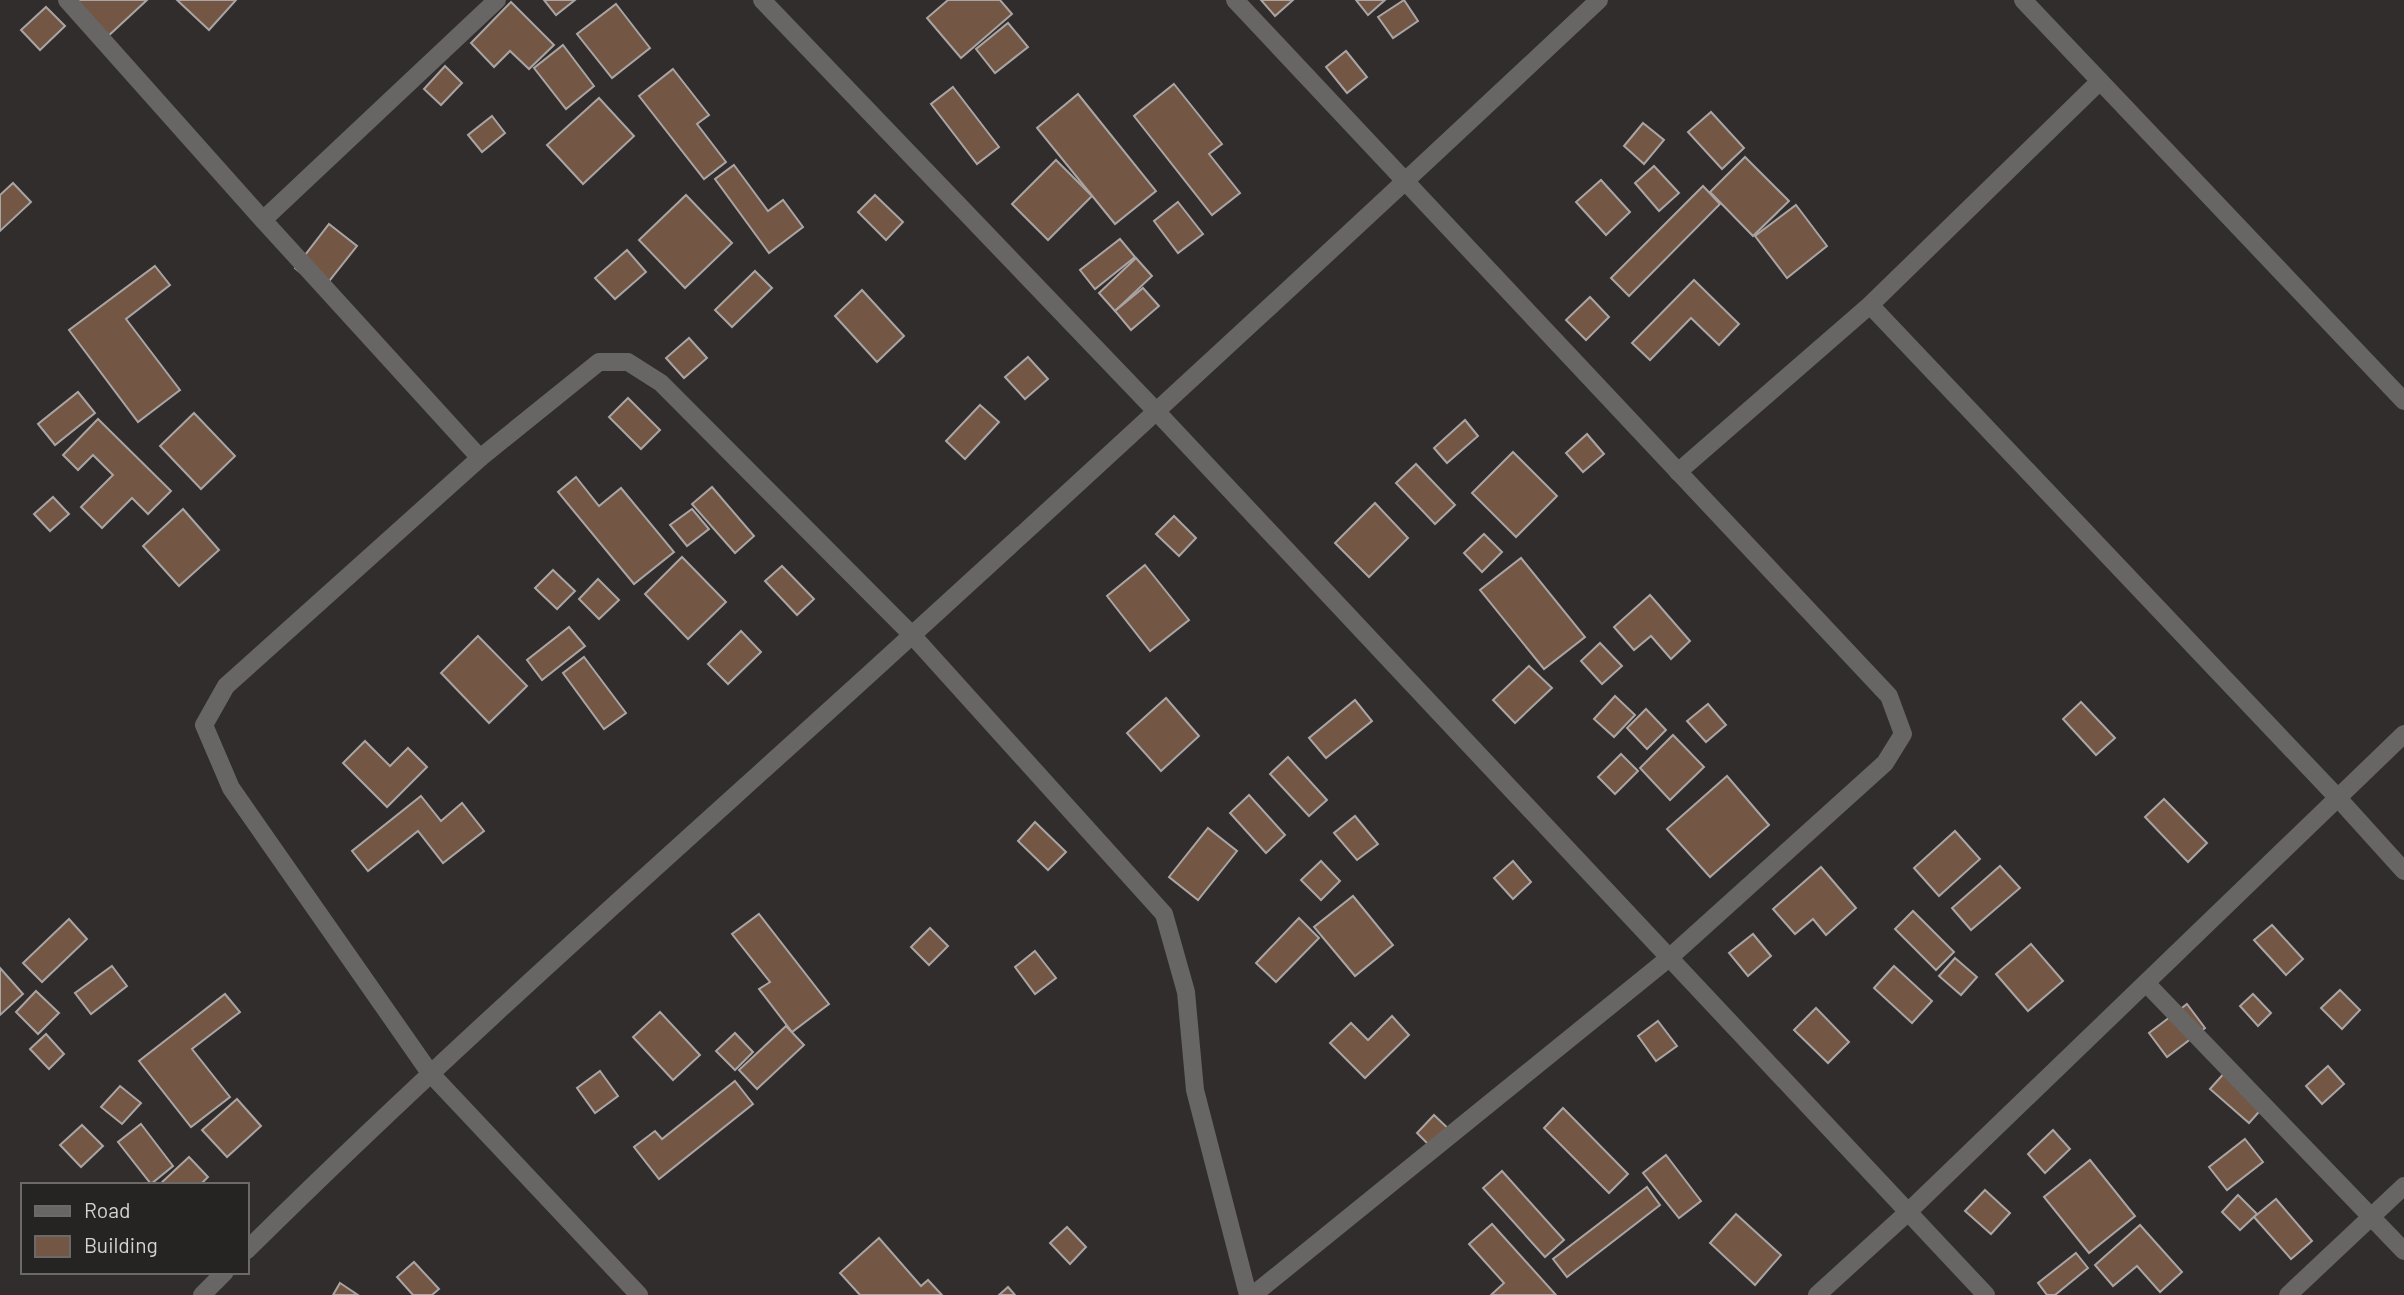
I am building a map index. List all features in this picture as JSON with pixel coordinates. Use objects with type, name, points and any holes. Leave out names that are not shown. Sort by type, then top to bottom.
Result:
[{"type":"street","points":[[67,0],[262,220],[480,458]]},
{"type":"street","points":[[262,220],[497,0]]},
{"type":"street","points":[[762,0],[1156,411],[1986,1295]]},
{"type":"street","points":[[639,1295],[430,1073],[231,788],[204,725],[226,686],[480,458],[599,362],[628,362],[662,383],[912,635],[1164,914],[1186,992],[1195,1090],[1251,1295],[1670,958],[1885,764],[1903,734],[1889,696],[1235,0]]},
{"type":"street","points":[[248,1249],[430,1073],[912,635],[1599,0]]},
{"type":"street","points":[[2023,0],[2401,392]]},
{"type":"street","points":[[1678,472],[1870,305],[2100,81]]},
{"type":"street","points":[[1870,305],[2404,871]]},
{"type":"street","points":[[1817,1295],[1908,1213],[2404,734]]},
{"type":"street","points":[[2146,983],[2404,1251]]},
{"type":"street","points":[[2288,1295],[2404,1186]]},
{"type":"street","points":[[202,1295],[223,1274]]},
{"type":"building","points":[[70,0],[147,0],[106,38]]},
{"type":"building","points":[[177,0],[236,0],[209,30]]},
{"type":"building","points":[[544,0],[575,0],[556,15]]},
{"type":"building","points":[[948,0],[1000,0],[1012,14],[961,58],[927,18]]},
{"type":"building","points":[[1261,0],[1293,0],[1275,16]]},
{"type":"building","points":[[1356,0],[1385,0],[1368,15]]},
{"type":"building","points":[[1404,0],[1418,21],[1393,38],[1378,17]]},
{"type":"building","points":[[511,2],[554,45],[529,69],[510,51],[494,67],[471,43]]},
{"type":"building","points":[[616,4],[650,48],[612,78],[577,34]]},
{"type":"building","points":[[46,7],[65,26],[40,50],[21,30]]},
{"type":"building","points":[[1008,23],[1028,47],[995,73],[976,49]]},
{"type":"building","points":[[563,45],[594,86],[566,109],[534,68]]},
{"type":"building","points":[[1346,51],[1367,77],[1347,93],[1326,67]]},
{"type":"building","points":[[445,66],[462,83],[441,105],[424,89]]},
{"type":"building","points":[[673,69],[709,115],[697,124],[726,162],[704,179],[639,96]]},
{"type":"building","points":[[1174,84],[1222,144],[1209,154],[1240,193],[1212,215],[1134,116]]},
{"type":"building","points":[[953,87],[999,147],[977,164],[931,104]]},
{"type":"building","points":[[1078,94],[1156,191],[1115,224],[1037,128]]},
{"type":"building","points":[[599,98],[634,136],[583,184],[547,145]]},
{"type":"building","points":[[1711,112],[1744,148],[1722,169],[1688,132]]},
{"type":"building","points":[[492,116],[505,133],[482,152],[468,135]]},
{"type":"building","points":[[1643,123],[1664,140],[1644,164],[1624,146]]},
{"type":"building","points":[[1745,157],[1789,201],[1753,236],[1710,192]]},
{"type":"building","points":[[1056,160],[1092,196],[1048,240],[1012,204]]},
{"type":"building","points":[[734,165],[768,211],[783,200],[803,227],[769,253],[715,179]]},
{"type":"building","points":[[1654,166],[1679,193],[1659,211],[1635,183]]},
{"type":"building","points":[[1601,180],[1630,212],[1606,235],[1576,202]]},
{"type":"building","points":[[13,183],[31,202],[0,231],[0,195]]},
{"type":"building","points":[[1703,186],[1720,204],[1629,296],[1611,278]]},
{"type":"building","points":[[686,195],[732,243],[685,288],[639,240]]},
{"type":"building","points":[[875,195],[903,222],[886,240],[858,212]]},
{"type":"building","points":[[1178,202],[1203,234],[1178,253],[1154,221]]},
{"type":"building","points":[[1796,205],[1827,246],[1787,278],[1755,236]]},
{"type":"building","points":[[329,224],[357,246],[322,290],[295,268]]},
{"type":"building","points":[[1120,239],[1135,257],[1095,289],[1080,270]]},
{"type":"building","points":[[627,250],[646,272],[615,299],[595,278]]},
{"type":"building","points":[[1136,258],[1152,276],[1115,311],[1099,293]]},
{"type":"building","points":[[155,266],[170,285],[126,319],[180,390],[138,422],[69,330]]},
{"type":"building","points":[[755,271],[772,288],[732,327],[715,310]]},
{"type":"building","points":[[1694,280],[1739,324],[1719,345],[1691,318],[1650,360],[1632,343]]},
{"type":"building","points":[[1143,288],[1159,306],[1131,330],[1115,311]]},
{"type":"building","points":[[862,290],[904,336],[877,362],[835,316]]},
{"type":"building","points":[[1590,297],[1609,317],[1586,340],[1566,320]]},
{"type":"building","points":[[689,338],[707,358],[684,378],[666,358]]},
{"type":"building","points":[[1028,357],[1048,379],[1025,399],[1005,377]]},
{"type":"building","points":[[78,392],[95,413],[55,445],[38,424]]},
{"type":"building","points":[[628,398],[660,430],[641,449],[609,417]]},
{"type":"building","points":[[980,405],[999,422],[965,459],[946,441]]},
{"type":"building","points":[[194,413],[235,456],[201,489],[160,446]]},
{"type":"building","points":[[98,419],[171,491],[148,514],[132,498],[102,528],[81,507],[113,475],[93,455],[78,470],[63,455]]},
{"type":"building","points":[[1465,420],[1478,436],[1447,463],[1434,448]]},
{"type":"building","points":[[1587,434],[1604,454],[1583,472],[1566,453]]},
{"type":"building","points":[[1513,452],[1557,496],[1516,537],[1472,493]]},
{"type":"building","points":[[1416,464],[1455,505],[1435,524],[1396,483]]},
{"type":"building","points":[[576,477],[599,506],[621,488],[674,552],[634,584],[558,492]]},
{"type":"building","points":[[712,487],[754,536],[735,553],[692,504]]},
{"type":"building","points":[[53,497],[69,514],[50,531],[34,514]]},
{"type":"building","points":[[1375,503],[1408,538],[1369,577],[1335,543]]},
{"type":"building","points":[[183,509],[219,550],[179,586],[143,546]]},
{"type":"building","points":[[692,509],[709,529],[687,546],[670,525]]},
{"type":"building","points":[[1174,516],[1196,538],[1179,556],[1156,534]]},
{"type":"building","points":[[1484,534],[1502,552],[1482,572],[1464,553]]},
{"type":"building","points":[[682,557],[726,602],[688,639],[645,594]]},
{"type":"building","points":[[1521,558],[1585,637],[1544,669],[1480,590]]},
{"type":"building","points":[[1145,565],[1189,620],[1150,651],[1107,596]]},
{"type":"building","points":[[782,566],[814,599],[797,615],[765,581]]},
{"type":"building","points":[[553,570],[575,591],[557,609],[535,588]]},
{"type":"building","points":[[598,579],[619,600],[599,619],[579,599]]},
{"type":"building","points":[[1650,595],[1690,641],[1671,659],[1651,636],[1634,650],[1614,627]]},
{"type":"building","points":[[569,627],[585,646],[542,680],[527,660]]},
{"type":"building","points":[[741,631],[761,652],[728,684],[708,664]]},
{"type":"building","points":[[478,636],[527,686],[489,723],[441,673]]},
{"type":"building","points":[[1600,643],[1622,666],[1602,684],[1581,661]]},
{"type":"building","points":[[584,657],[626,713],[604,729],[563,673]]},
{"type":"building","points":[[1529,666],[1552,688],[1515,723],[1493,700]]},
{"type":"building","points":[[1615,696],[1635,715],[1614,737],[1594,719]]},
{"type":"building","points":[[1166,698],[1199,736],[1161,771],[1127,733]]},
{"type":"building","points":[[1355,700],[1372,721],[1326,758],[1309,738]]},
{"type":"building","points":[[2081,702],[2115,738],[2096,755],[2063,719]]},
{"type":"building","points":[[1708,704],[1726,725],[1706,742],[1687,721]]},
{"type":"building","points":[[1646,709],[1666,730],[1647,749],[1627,728]]},
{"type":"building","points":[[1673,735],[1704,767],[1670,800],[1640,768]]},
{"type":"building","points":[[365,741],[390,766],[408,748],[427,767],[387,807],[343,763]]},
{"type":"building","points":[[1621,754],[1638,771],[1615,794],[1598,777]]},
{"type":"building","points":[[1288,757],[1327,800],[1309,816],[1270,774]]},
{"type":"building","points":[[1727,776],[1769,825],[1710,877],[1667,829]]},
{"type":"building","points":[[1249,795],[1285,835],[1266,853],[1230,813]]},
{"type":"building","points":[[421,796],[441,821],[462,803],[484,831],[443,863],[418,831],[368,871],[352,851]]},
{"type":"building","points":[[2164,799],[2207,843],[2188,862],[2145,817]]},
{"type":"building","points":[[1355,816],[1378,844],[1357,860],[1334,833]]},
{"type":"building","points":[[1035,822],[1066,852],[1048,870],[1018,841]]},
{"type":"building","points":[[1208,828],[1237,851],[1198,900],[1169,877]]},
{"type":"building","points":[[1955,831],[1980,859],[1939,896],[1914,868]]},
{"type":"building","points":[[1321,861],[1340,881],[1321,900],[1301,880]]},
{"type":"building","points":[[1513,861],[1531,882],[1513,899],[1494,878]]},
{"type":"building","points":[[2000,866],[2020,888],[1971,930],[1952,908]]},
{"type":"building","points":[[1821,867],[1856,908],[1826,935],[1813,919],[1795,934],[1773,909]]},
{"type":"building","points":[[1353,896],[1393,945],[1355,976],[1314,927]]},
{"type":"building","points":[[1913,911],[1954,952],[1936,970],[1895,929]]},
{"type":"building","points":[[759,914],[829,1004],[792,1032],[759,989],[770,982],[732,934]]},
{"type":"building","points":[[1299,918],[1319,938],[1276,982],[1256,963]]},
{"type":"building","points":[[69,919],[87,939],[42,982],[23,963]]},
{"type":"building","points":[[2272,925],[2303,959],[2286,975],[2254,940]]},
{"type":"building","points":[[930,928],[948,946],[929,965],[911,947]]},
{"type":"building","points":[[1753,934],[1771,956],[1748,976],[1729,953]]},
{"type":"building","points":[[2031,944],[2063,981],[2028,1011],[1996,974]]},
{"type":"building","points":[[1035,951],[1056,978],[1035,994],[1015,967]]},
{"type":"building","points":[[1955,958],[1977,977],[1961,995],[1939,976]]},
{"type":"building","points":[[112,966],[127,986],[91,1014],[75,993]]},
{"type":"building","points":[[1894,966],[1932,1001],[1912,1023],[1874,988]]},
{"type":"building","points":[[0,968],[23,994],[0,1015]]},
{"type":"building","points":[[2340,990],[2360,1010],[2342,1029],[2321,1008]]},
{"type":"building","points":[[36,991],[59,1013],[38,1034],[16,1012]]},
{"type":"building","points":[[225,994],[240,1012],[192,1049],[230,1097],[191,1127],[139,1061]]},
{"type":"building","points":[[2253,994],[2271,1013],[2258,1026],[2240,1006]]},
{"type":"building","points":[[2187,1004],[2205,1028],[2167,1057],[2149,1033]]},
{"type":"building","points":[[1816,1008],[1849,1042],[1828,1063],[1794,1030]]},
{"type":"building","points":[[660,1012],[700,1055],[673,1080],[633,1037]]},
{"type":"building","points":[[1392,1016],[1409,1035],[1365,1078],[1330,1043],[1351,1023],[1368,1040]]},
{"type":"building","points":[[1658,1021],[1677,1046],[1656,1061],[1638,1036]]},
{"type":"building","points":[[786,1026],[804,1045],[757,1089],[739,1070]]},
{"type":"building","points":[[735,1033],[753,1052],[735,1070],[716,1051]]},
{"type":"building","points":[[46,1034],[64,1054],[49,1069],[30,1049]]},
{"type":"building","points":[[2328,1066],[2344,1084],[2322,1104],[2306,1086]]},
{"type":"building","points":[[2227,1070],[2266,1104],[2249,1123],[2210,1089]]},
{"type":"building","points":[[600,1071],[618,1096],[595,1113],[577,1088]]},
{"type":"building","points":[[735,1081],[753,1104],[659,1179],[634,1147],[655,1131],[662,1139]]},
{"type":"building","points":[[120,1086],[141,1103],[122,1124],[101,1107]]},
{"type":"building","points":[[237,1099],[261,1126],[227,1157],[202,1130]]},
{"type":"building","points":[[1563,1108],[1628,1174],[1609,1193],[1544,1128]]},
{"type":"building","points":[[1434,1115],[1454,1134],[1436,1152],[1417,1133]]},
{"type":"building","points":[[141,1124],[173,1166],[150,1183],[118,1142]]},
{"type":"building","points":[[82,1125],[103,1146],[81,1167],[60,1145]]},
{"type":"building","points":[[2053,1130],[2070,1149],[2045,1173],[2028,1154]]},
{"type":"building","points":[[2245,1139],[2263,1162],[2227,1190],[2209,1167]]},
{"type":"building","points":[[1666,1155],[1701,1201],[1679,1218],[1643,1173]]},
{"type":"building","points":[[189,1157],[208,1177],[202,1183],[161,1183]]},
{"type":"building","points":[[2090,1160],[2135,1216],[2089,1253],[2044,1197]]},
{"type":"building","points":[[1502,1171],[1564,1240],[1545,1257],[1483,1188]]},
{"type":"building","points":[[1647,1187],[1660,1205],[1567,1277],[1553,1259]]},
{"type":"building","points":[[1985,1190],[2010,1213],[1991,1234],[1965,1211]]},
{"type":"building","points":[[2238,1195],[2257,1214],[2240,1230],[2222,1212]]},
{"type":"building","points":[[2276,1199],[2312,1241],[2291,1259],[2254,1217]]},
{"type":"building","points":[[1736,1214],[1781,1255],[1755,1285],[1710,1243]]},
{"type":"building","points":[[1492,1224],[1556,1295],[1491,1295],[1504,1283],[1469,1244]]},
{"type":"building","points":[[2140,1225],[2182,1272],[2160,1292],[2137,1266],[2113,1286],[2095,1265]]},
{"type":"building","points":[[1067,1227],[1086,1247],[1070,1264],[1050,1243]]},
{"type":"building","points":[[879,1238],[921,1286],[928,1280],[942,1295],[860,1295],[840,1273]]},
{"type":"building","points":[[2076,1253],[2088,1268],[2055,1295],[2047,1295],[2038,1283]]},
{"type":"building","points":[[414,1262],[439,1289],[432,1295],[413,1295],[397,1277]]},
{"type":"building","points":[[340,1283],[358,1295],[333,1295]]},
{"type":"building","points":[[1008,1287],[1015,1295],[999,1295]]}]
